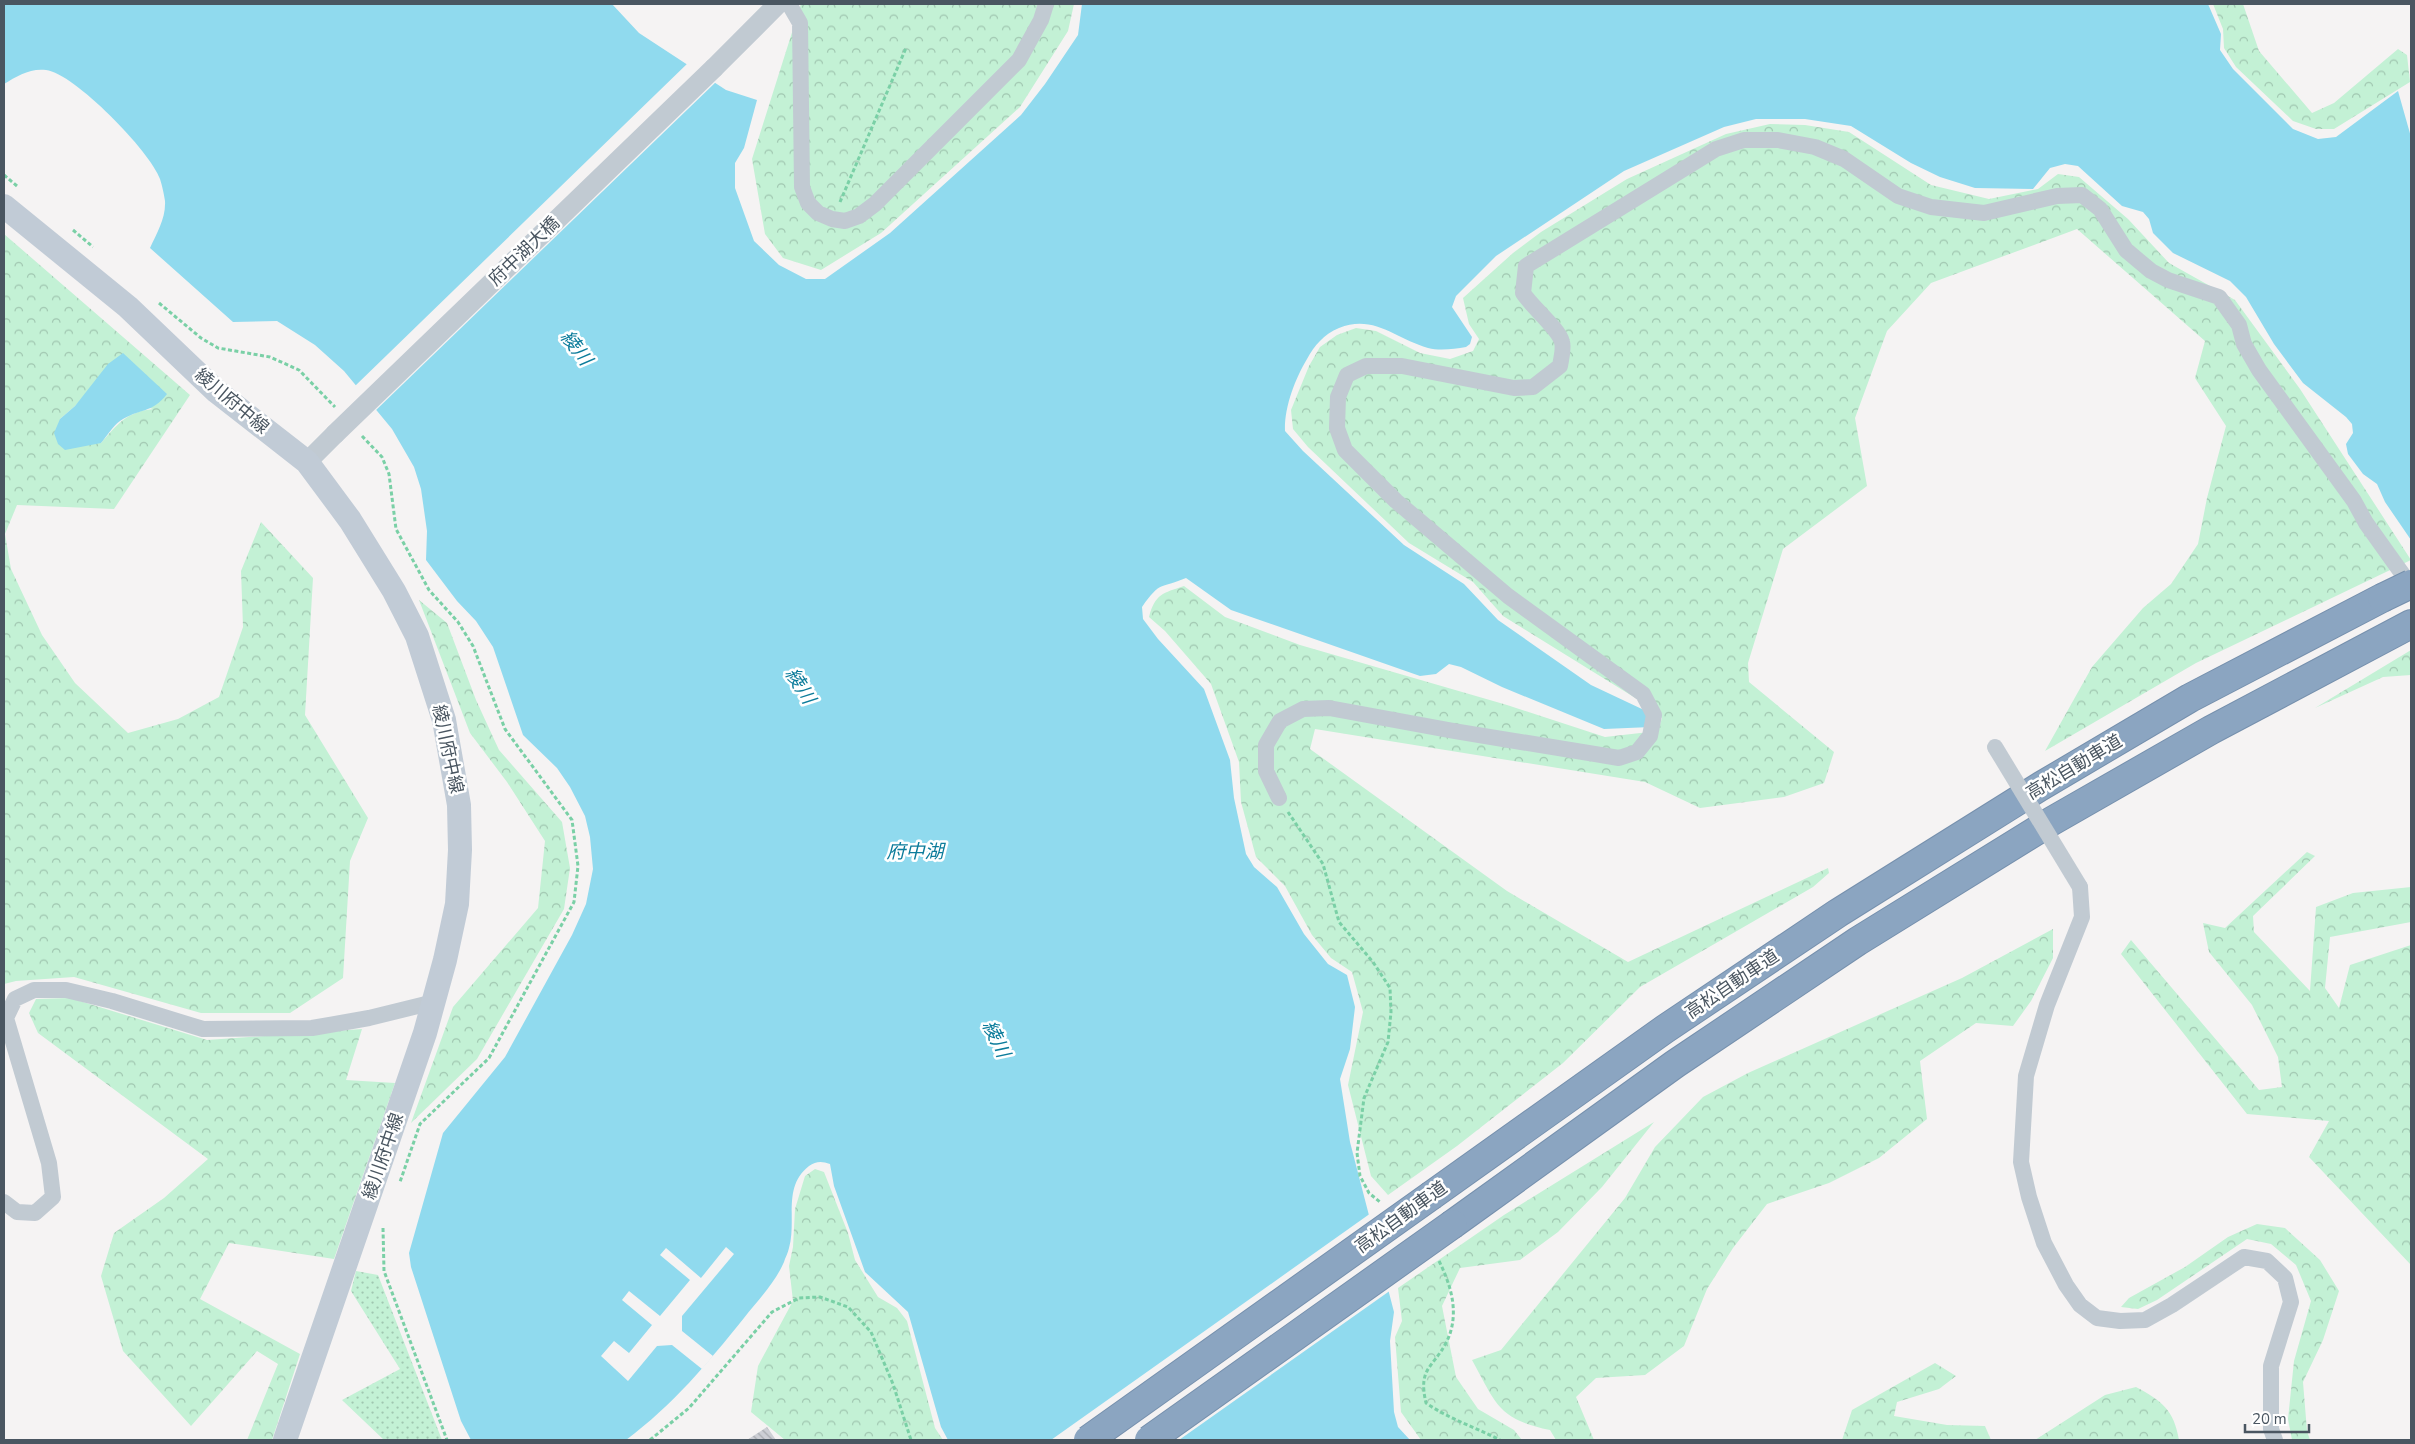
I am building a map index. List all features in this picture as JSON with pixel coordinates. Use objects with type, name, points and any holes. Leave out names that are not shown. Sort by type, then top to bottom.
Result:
[{"type":"highway","name":"高松自動車道","points":[[1088,1440],[1665,1029],[1838,913],[2041,786],[2190,698],[2382,598],[2411,585]]},
{"type":"highway","name":"高松自動車道","points":[[1149,1440],[1675,1064],[1858,941],[2060,816],[2211,730],[2406,627]]},
{"type":"main road","name":"綾川府中線","points":[[4,206],[128,307],[216,391],[307,462],[350,520],[394,592],[417,636],[444,720],[460,805],[457,904],[434,1002],[284,1440]]},
{"type":"street","name":"府中湖大橋","points":[[307,462],[778,4]]},
{"type":"street","points":[[789,4],[800,23],[802,187],[808,203],[818,213],[832,219],[845,221],[859,216],[875,204],[1019,60],[1040,20],[1046,4]]},
{"type":"street","points":[[1278,798],[1266,771],[1266,745],[1280,721],[1303,709],[1329,708],[1618,758],[1637,752],[1650,736],[1654,715],[1642,694],[1508,596],[1396,501],[1345,450],[1337,428],[1338,397],[1347,376],[1366,366],[1402,366],[1514,388],[1533,387],[1560,366],[1562,342],[1549,322],[1532,307],[1523,293],[1526,266],[1716,149],[1744,140],[1778,140],[1815,147],[1844,159],[1898,196],[1931,207],[1984,213],[2057,196],[2082,196],[2100,209],[2126,250],[2150,271],[2168,280],[2219,297],[2239,325],[2244,344],[2259,370],[2354,501],[2366,523],[2411,585]]},
{"type":"street","points":[[1995,747],[2080,887],[2082,917],[2047,1005],[2026,1076],[2021,1162],[2029,1197],[2044,1243],[2066,1285],[2080,1305],[2097,1318],[2120,1320],[2145,1320],[2172,1306],[2244,1257],[2267,1262],[2285,1278],[2291,1302],[2271,1366],[2271,1429],[2275,1440]]},
{"type":"street","points":[[4,1202],[17,1212],[35,1213],[53,1197],[49,1163],[6,1018],[15,998],[34,990],[66,990],[112,1001],[203,1029],[312,1028],[369,1018],[434,1002]]},
{"type":"path","points":[[832,219],[906,48]]},
{"type":"path","points":[[1278,798],[1323,864],[1339,922],[1374,962],[1390,988],[1391,1012],[1388,1042],[1364,1098],[1357,1153],[1360,1176],[1369,1193],[1381,1202]]},
{"type":"path","points":[[1437,1256],[1450,1282],[1454,1311],[1446,1343],[1426,1370],[1422,1387],[1426,1402],[1444,1416],[1481,1430],[1500,1440]]},
{"type":"path","points":[[650,1440],[689,1408],[772,1312],[799,1298],[820,1297],[848,1307],[871,1332],[893,1384],[911,1440]]},
{"type":"green space","points":[[801,4],[1074,4],[1068,31],[1020,107],[881,233],[821,270],[783,258],[765,234],[752,159]]},
{"type":"green space","points":[[2213,4],[2243,4],[2259,51],[2312,113],[2334,103],[2398,49],[2407,55],[2410,82],[2334,129],[2316,129],[2293,121],[2236,67],[2224,48],[2223,29]]},
{"type":"green space","points":[[1770,124],[1805,125],[1849,132],[1931,185],[1989,199],[2038,189],[2058,174],[2079,177],[2128,219],[2169,263],[2235,300],[2300,389],[2411,560],[2196,663],[2045,751],[2092,667],[2143,608],[2171,584],[2198,544],[2207,498],[2226,426],[2195,378],[2205,341],[2077,229],[1931,283],[1887,331],[1855,418],[1867,486],[1783,549],[1748,663],[1749,682],[1834,752],[1824,783],[1784,797],[1700,808],[1645,782],[1315,729],[1310,749],[1507,891],[1628,962],[1828,868],[1829,873],[1813,887],[1640,987],[1563,1063],[1457,1146],[1388,1195],[1371,1176],[1348,1085],[1363,1012],[1352,972],[1331,958],[1312,935],[1285,886],[1256,857],[1241,802],[1239,762],[1211,684],[1165,631],[1149,617],[1151,609],[1157,599],[1165,593],[1184,586],[1225,617],[1300,645],[1507,705],[1605,737],[1658,731],[1662,718],[1637,699],[1503,616],[1473,582],[1409,543],[1308,447],[1293,429],[1291,410],[1309,366],[1320,347],[1337,335],[1356,328],[1376,331],[1420,353],[1450,359],[1473,351],[1479,339],[1469,324],[1463,298],[1513,253],[1541,232],[1627,179],[1726,134]]},
{"type":"green space","points":[[4,234],[190,395],[114,509],[17,505],[5,534],[11,569],[42,635],[75,683],[128,733],[178,719],[219,697],[243,627],[241,571],[261,522],[313,578],[305,715],[368,818],[350,861],[343,978],[290,1013],[201,1013],[74,977],[16,981],[4,984]],"holes":[[[91,388],[153,409],[129,416],[101,443],[60,419]]]},
{"type":"green space","points":[[419,600],[447,623],[476,700],[499,750],[562,822],[570,868],[564,909],[477,1059],[411,1123],[453,1007],[538,908],[545,841],[507,782],[470,733]]},
{"type":"green space","points":[[2411,650],[2411,675],[2383,677],[2315,708]]},
{"type":"green space","points":[[2307,852],[2315,856],[2253,916],[2254,932],[2310,991],[2316,907],[2353,893],[2411,887],[2411,922],[2330,937],[2325,988],[2339,1008],[2350,965],[2411,945],[2411,1265],[2309,1157],[2329,1121],[2247,1114],[2121,954],[2131,940],[2259,1090],[2282,1087],[2278,1057],[2252,1005],[2209,952],[2203,923],[2225,928]]},
{"type":"green space","points":[[2053,929],[2053,958],[2031,1001],[2013,1026],[1976,1023],[1920,1061],[1927,1119],[1879,1158],[1829,1183],[1767,1204],[1733,1248],[1707,1289],[1684,1346],[1645,1375],[1596,1378],[1576,1397],[1594,1440],[1556,1440],[1550,1430],[1532,1426],[1508,1414],[1500,1407],[1472,1360],[1501,1350],[1625,1198],[1655,1147],[1703,1097],[1748,1073],[1962,978]]},
{"type":"green space","points":[[70,998],[207,1040],[362,1029],[346,1080],[395,1083],[334,1259],[229,1243],[200,1299],[300,1354],[272,1440],[247,1440],[278,1364],[257,1351],[191,1426],[123,1351],[101,1276],[114,1233],[164,1198],[208,1159],[38,1033],[29,1013],[36,999]]},
{"type":"green space","points":[[1654,1122],[1602,1187],[1558,1232],[1520,1260],[1460,1268],[1442,1306],[1456,1377],[1478,1409],[1514,1430],[1522,1440],[1421,1440],[1401,1412],[1395,1337],[1402,1321],[1398,1288],[1504,1215]]},
{"type":"green space","points":[[815,1169],[824,1172],[848,1233],[855,1260],[878,1297],[897,1308],[907,1321],[935,1428],[943,1440],[785,1440],[751,1412],[758,1366],[793,1301],[789,1266],[793,1247],[795,1209],[805,1176]]},
{"type":"green space","points":[[2257,1224],[2285,1228],[2320,1260],[2339,1291],[2323,1340],[2303,1382],[2307,1431],[2310,1440],[2292,1440],[2288,1419],[2294,1361],[2311,1301],[2296,1265],[2271,1244],[2247,1239],[2157,1300],[2138,1309],[2121,1307],[2129,1298],[2185,1267],[2228,1237]]},
{"type":"green space","points":[[356,1271],[378,1275],[442,1440],[384,1440],[342,1400],[400,1369],[351,1291]]},
{"type":"green space","points":[[1935,1363],[1956,1376],[1939,1389],[1897,1402],[1894,1416],[1947,1425],[1985,1426],[1991,1440],[1842,1440],[1852,1410]]},
{"type":"green space","points":[[2136,1387],[2160,1402],[2170,1414],[2179,1440],[2035,1440],[2105,1395]]},
{"type":"water","name":"府中湖","points":[[4,4],[612,4],[639,33],[726,90],[757,100],[744,148],[735,163],[735,188],[754,241],[779,265],[806,279],[825,279],[890,233],[1021,115],[1045,84],[1078,35],[1082,4],[2208,4],[2221,34],[2220,50],[2233,69],[2293,129],[2318,139],[2336,137],[2398,91],[2411,137],[2411,540],[2385,502],[2377,484],[2363,474],[2348,454],[2346,444],[2353,433],[2352,424],[2346,417],[2303,383],[2274,344],[2246,297],[2230,281],[2173,253],[2153,233],[2149,219],[2143,212],[2122,206],[2078,166],[2065,164],[2050,168],[2033,189],[1975,188],[1940,177],[1911,163],[1851,126],[1805,119],[1756,119],[1724,127],[1624,171],[1496,256],[1456,296],[1452,307],[1472,337],[1470,344],[1466,347],[1442,350],[1428,348],[1385,329],[1363,324],[1352,324],[1339,328],[1324,337],[1310,354],[1295,385],[1288,403],[1285,431],[1303,451],[1404,545],[1464,584],[1498,620],[1591,685],[1644,710],[1651,727],[1604,729],[1502,687],[1461,667],[1449,664],[1436,674],[1420,676],[1231,610],[1186,578],[1161,586],[1148,598],[1142,607],[1143,619],[1158,639],[1204,689],[1230,760],[1234,798],[1246,854],[1254,867],[1277,887],[1304,934],[1328,964],[1347,975],[1355,1007],[1350,1049],[1340,1079],[1350,1142],[1394,1312],[1390,1341],[1394,1412],[1398,1427],[1410,1440],[948,1440],[941,1427],[908,1312],[865,1272],[834,1186],[830,1164],[817,1162],[809,1166],[801,1174],[796,1184],[793,1194],[789,1248],[776,1277],[703,1368],[674,1398],[626,1440],[471,1440],[461,1421],[411,1267],[409,1253],[443,1133],[505,1057],[572,935],[586,904],[593,869],[590,837],[585,816],[570,787],[557,768],[523,735],[493,647],[476,621],[457,601],[426,560],[427,531],[421,489],[414,467],[392,429],[344,371],[315,345],[277,321],[233,322],[150,248],[165,207],[160,179],[154,167],[110,115],[74,84],[59,74],[46,70],[29,71],[4,84]]},
{"type":"water","points":[[123,353],[167,394],[151,408],[120,421],[101,443],[65,450],[58,444],[54,433],[60,419],[75,406],[108,364]]},
{"type":"pier","points":[[689,62],[717,81],[374,412],[354,387]]},
{"type":"pier","points":[[1371,1213],[1391,1290],[1179,1440],[1051,1440]]},
{"type":"pier","points":[[726,1247],[734,1254],[682,1316],[682,1331],[713,1356],[702,1369],[672,1345],[657,1346],[628,1381],[601,1356],[614,1341],[629,1353],[652,1325],[622,1300],[629,1291],[660,1316],[690,1280],[660,1255],[666,1248],[701,1278]]},
{"type":"building","points":[[767,1427],[776,1440],[747,1440]]},
{"type":"water label","name":"綾川","points":[[576,348]]},
{"type":"water label","name":"綾川","points":[[800,686]]},
{"type":"water label","name":"綾川","points":[[996,1039]]}]
